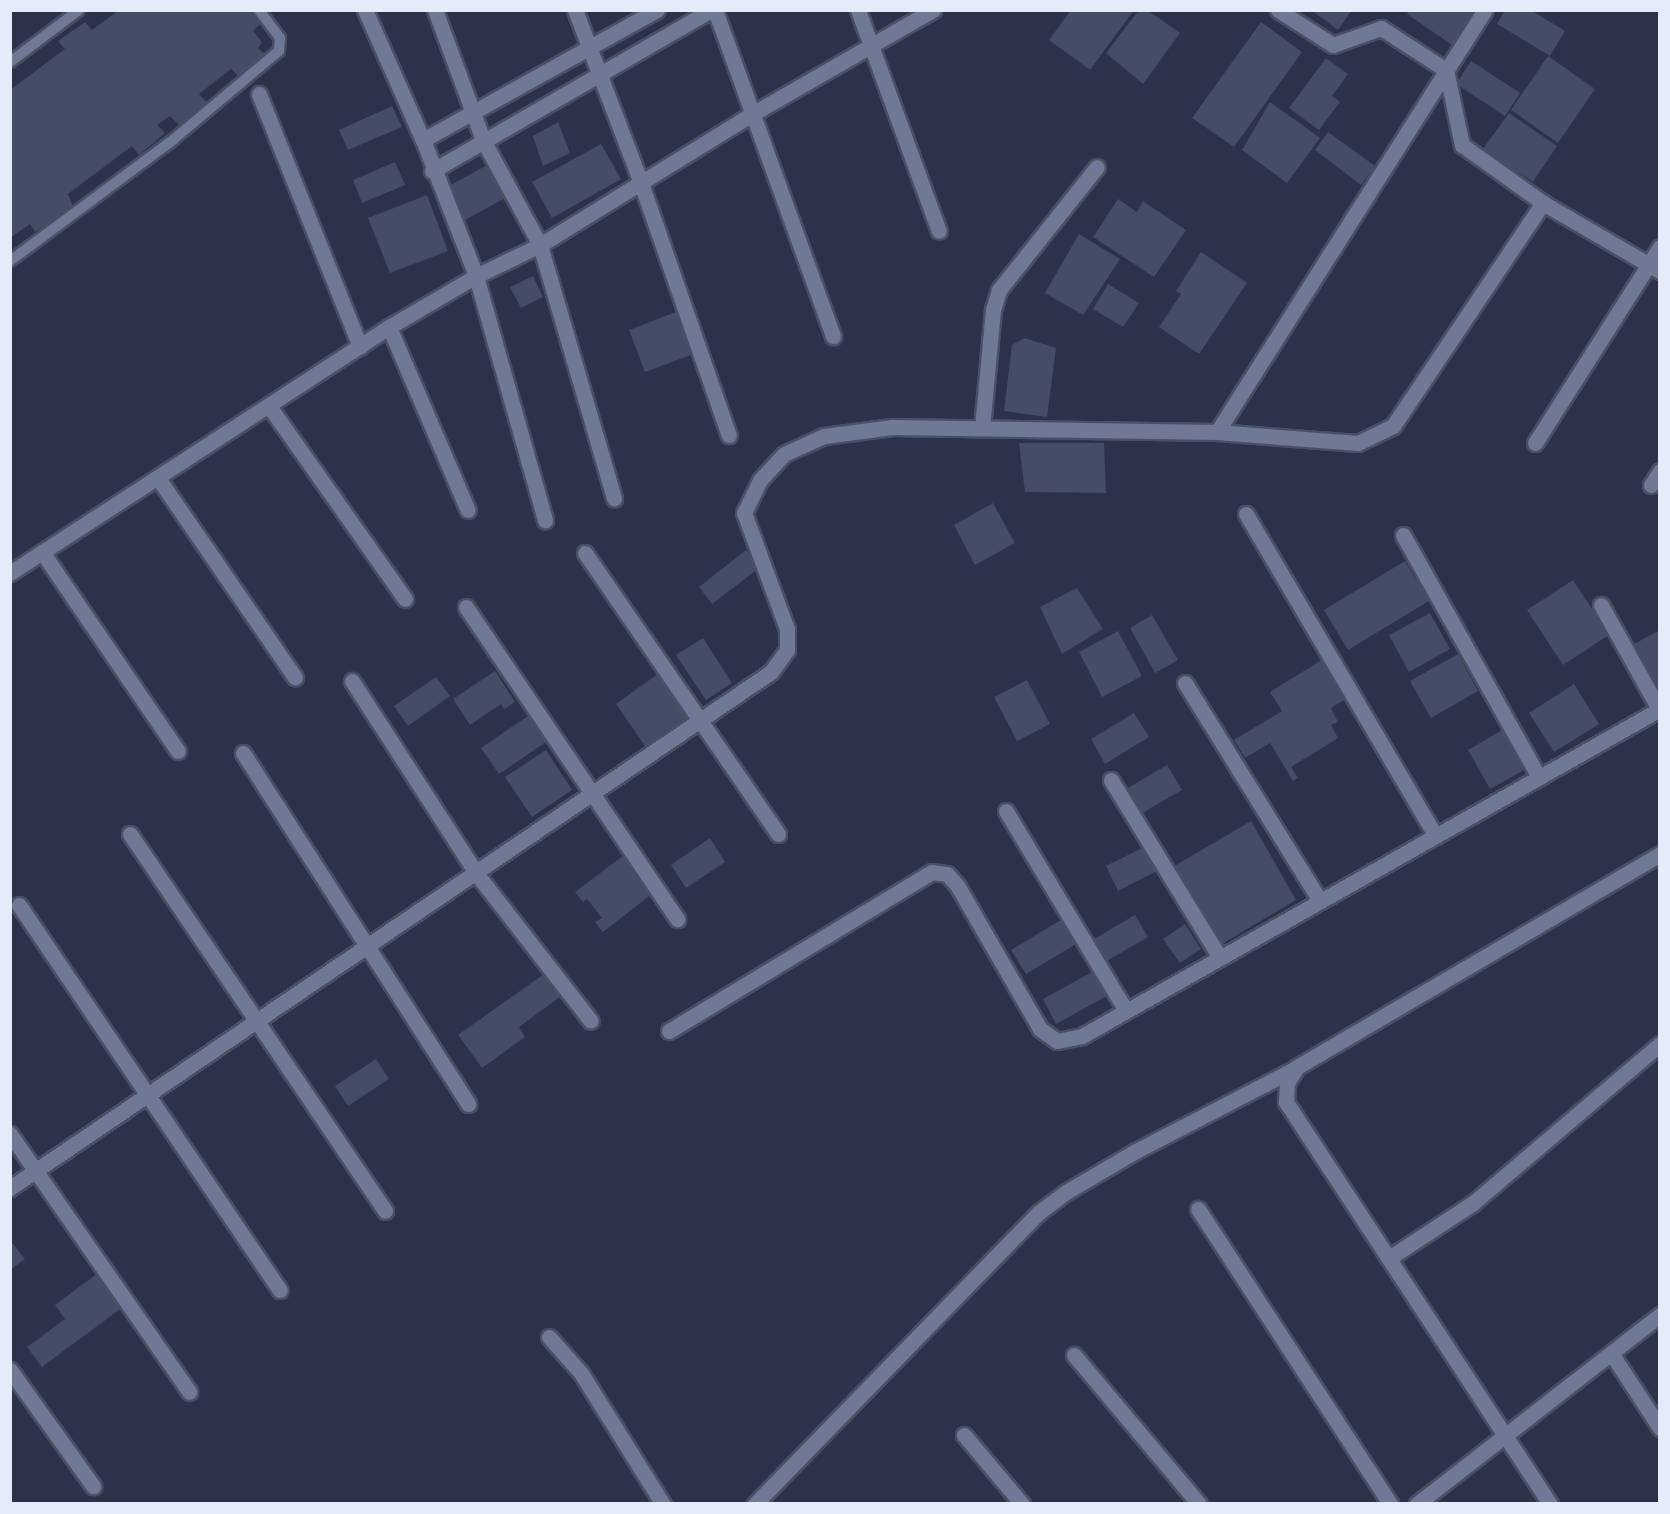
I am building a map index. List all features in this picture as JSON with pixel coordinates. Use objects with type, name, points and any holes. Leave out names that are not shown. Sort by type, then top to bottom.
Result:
[{"type":"street","points":[[365,10],[423,140],[432,171],[476,276],[545,520]]},
{"type":"street","points":[[435,10],[483,140],[540,245],[614,498]]},
{"type":"street","points":[[575,10],[641,183],[729,435]]},
{"type":"street","points":[[423,140],[657,10]]},
{"type":"street","points":[[432,171],[713,10],[833,336]]},
{"type":"street","points":[[858,10],[939,231]]},
{"type":"street","points":[[10,573],[389,327],[476,276],[540,245],[752,114],[933,10]]},
{"type":"street","points":[[1278,10],[1333,45],[1381,28],[1446,70],[1462,146],[1544,203],[1654,267]]},
{"type":"street","points":[[1217,432],[1485,10]]},
{"type":"street","points":[[259,94],[360,347]]},
{"type":"street","points":[[982,428],[993,310],[999,290],[1097,167]]},
{"type":"street","points":[[10,1188],[771,672],[788,650],[787,629],[744,513],[760,480],[784,454],[824,436],[892,426],[1217,432],[1358,443],[1393,426],[1544,203]]},
{"type":"street","points":[[1535,443],[1654,267],[1659,247]]},
{"type":"street","points":[[389,327],[468,510]]},
{"type":"street","points":[[269,406],[405,599]]},
{"type":"street","points":[[1651,485],[1659,471]]},
{"type":"street","points":[[158,478],[296,677]]},
{"type":"street","points":[[1246,514],[1436,836]]},
{"type":"street","points":[[1403,535],[1539,777]]},
{"type":"street","points":[[42,552],[178,750]]},
{"type":"street","points":[[585,553],[778,834]]},
{"type":"street","points":[[669,1031],[932,872],[946,874],[957,885],[1040,1029],[1057,1041],[1082,1036],[1659,709],[1601,605]]},
{"type":"street","points":[[466,607],[676,920]]},
{"type":"street","points":[[352,681],[476,873],[591,1021]]},
{"type":"street","points":[[1185,683],[1320,901]]},
{"type":"street","points":[[243,753],[468,1104]]},
{"type":"street","points":[[1111,780],[1220,958]]},
{"type":"street","points":[[1006,811],[1126,1011]]},
{"type":"street","points":[[130,834],[385,1211]]},
{"type":"street","points":[[755,1503],[1038,1213],[1136,1151],[1297,1067],[1659,854]]},
{"type":"street","points":[[19,905],[146,1097],[280,1290]]},
{"type":"street","points":[[1389,1258],[1473,1203],[1659,1044]]},
{"type":"street","points":[[1297,1067],[1287,1083],[1286,1102],[1550,1503]]},
{"type":"street","points":[[10,1134],[189,1392]]},
{"type":"street","points":[[1198,1209],[1390,1503]]},
{"type":"street","points":[[1417,1503],[1659,1317]]},
{"type":"street","points":[[549,1336],[600,1401],[663,1503]]},
{"type":"street","points":[[1611,1353],[1659,1428]]},
{"type":"street","points":[[1074,1355],[1199,1503]]},
{"type":"street","points":[[10,1370],[93,1486]]},
{"type":"street","points":[[964,1435],[1022,1503]]},
{"type":"lane","points":[[10,62],[79,10]]},
{"type":"lane","points":[[10,261],[174,140],[279,51],[280,38],[259,10]]},
{"type":"building","points":[[119,10],[249,10],[260,24],[253,31],[262,42],[258,48],[268,57],[242,80],[231,69],[199,94],[207,103],[179,125],[170,116],[157,125],[165,133],[139,155],[132,146],[68,194],[73,207],[35,232],[30,224],[10,238],[10,90],[65,49],[58,41],[85,22],[92,30]]},
{"type":"building","points":[[1071,10],[1134,10],[1090,70],[1049,40]]},
{"type":"building","points":[[1139,10],[1147,10],[1180,33],[1143,84],[1106,53]]},
{"type":"building","points":[[1311,10],[1352,10],[1338,30]]},
{"type":"building","points":[[1409,10],[1480,10],[1455,47],[1407,14]]},
{"type":"building","points":[[1505,10],[1531,10],[1565,31],[1550,56],[1497,24]]},
{"type":"building","points":[[1261,22],[1302,52],[1234,147],[1192,118]]},
{"type":"building","points":[[1548,56],[1595,89],[1558,143],[1511,110]]},
{"type":"building","points":[[1326,58],[1348,74],[1332,96],[1340,102],[1319,130],[1289,108]]},
{"type":"building","points":[[1471,61],[1520,93],[1505,116],[1456,84]]},
{"type":"building","points":[[1270,102],[1320,138],[1287,183],[1242,150]]},
{"type":"building","points":[[392,106],[402,127],[348,150],[339,130]]},
{"type":"building","points":[[1509,113],[1557,146],[1533,182],[1483,149]]},
{"type":"building","points":[[558,122],[570,153],[543,166],[533,136]]},
{"type":"building","points":[[1328,132],[1375,166],[1361,185],[1315,150]]},
{"type":"building","points":[[601,144],[621,179],[552,218],[532,182]]},
{"type":"building","points":[[395,162],[405,185],[362,203],[353,180]]},
{"type":"building","points":[[489,164],[507,197],[463,221],[445,188]]},
{"type":"building","points":[[427,195],[448,251],[390,273],[368,218]]},
{"type":"building","points":[[1118,199],[1137,212],[1143,201],[1186,230],[1154,277],[1093,237]]},
{"type":"building","points":[[1079,234],[1120,259],[1083,315],[1045,293]]},
{"type":"building","points":[[1201,252],[1247,283],[1199,354],[1159,327],[1181,294],[1176,291]]},
{"type":"building","points":[[533,276],[543,297],[521,308],[510,287]]},
{"type":"building","points":[[1108,284],[1139,303],[1123,327],[1093,309]]},
{"type":"building","points":[[676,312],[691,355],[645,372],[629,330]]},
{"type":"building","points":[[1024,338],[1056,348],[1047,417],[1004,411],[1012,345]]},
{"type":"building","points":[[1019,443],[1104,443],[1106,493],[1025,492]]},
{"type":"building","points":[[993,503],[1015,543],[975,565],[954,525]]},
{"type":"building","points":[[746,550],[759,568],[712,604],[699,587]]},
{"type":"building","points":[[1405,561],[1429,601],[1348,650],[1324,610]]},
{"type":"building","points":[[1573,580],[1609,635],[1563,665],[1527,610]]},
{"type":"building","points":[[1077,588],[1103,629],[1062,654],[1040,607]]},
{"type":"building","points":[[1430,613],[1450,649],[1409,672],[1389,635]]},
{"type":"building","points":[[1152,615],[1178,660],[1155,673],[1130,628]]},
{"type":"building","points":[[1660,630],[1660,691],[1634,644]]},
{"type":"building","points":[[1118,631],[1142,676],[1102,697],[1079,652]]},
{"type":"building","points":[[703,638],[732,683],[706,700],[676,655]]},
{"type":"building","points":[[1458,654],[1478,691],[1431,718],[1410,681]]},
{"type":"building","points":[[1325,658],[1349,697],[1331,708],[1338,722],[1331,725],[1338,738],[1291,767],[1298,778],[1293,781],[1270,743],[1245,758],[1234,740],[1282,711],[1270,692]]},
{"type":"building","points":[[495,671],[515,702],[504,709],[501,704],[470,725],[453,699]]},
{"type":"building","points":[[659,673],[689,716],[645,746],[616,704]]},
{"type":"building","points":[[436,677],[450,696],[408,726],[394,706]]},
{"type":"building","points":[[1027,680],[1050,724],[1017,741],[994,697]]},
{"type":"building","points":[[1574,684],[1599,724],[1554,752],[1529,713]]},
{"type":"building","points":[[1134,713],[1149,737],[1105,764],[1091,739]]},
{"type":"building","points":[[528,716],[546,742],[499,774],[481,748]]},
{"type":"building","points":[[1502,730],[1526,769],[1490,789],[1468,750]]},
{"type":"building","points":[[546,750],[572,790],[532,817],[505,777]]},
{"type":"building","points":[[1167,765],[1182,790],[1142,813],[1128,788]]},
{"type":"building","points":[[1251,821],[1296,900],[1217,947],[1171,868]]},
{"type":"building","points":[[710,838],[725,862],[686,888],[671,865]]},
{"type":"building","points":[[1144,847],[1157,871],[1118,891],[1106,866]]},
{"type":"building","points":[[624,855],[653,893],[603,932],[595,922],[602,918],[587,899],[583,902],[575,892]]},
{"type":"building","points":[[1135,915],[1148,937],[1107,961],[1094,939]]},
{"type":"building","points":[[1061,920],[1076,944],[1026,974],[1011,950]]},
{"type":"building","points":[[1185,924],[1201,949],[1180,963],[1163,939]]},
{"type":"building","points":[[1094,971],[1107,996],[1056,1024],[1043,999]]},
{"type":"building","points":[[544,974],[560,997],[519,1027],[525,1037],[482,1068],[458,1035]]},
{"type":"building","points":[[376,1059],[389,1079],[348,1106],[335,1086]]},
{"type":"building","points":[[10,1240],[25,1259],[10,1270]]},
{"type":"building","points":[[98,1273],[123,1307],[42,1367],[27,1347],[65,1319],[55,1305]]}]
